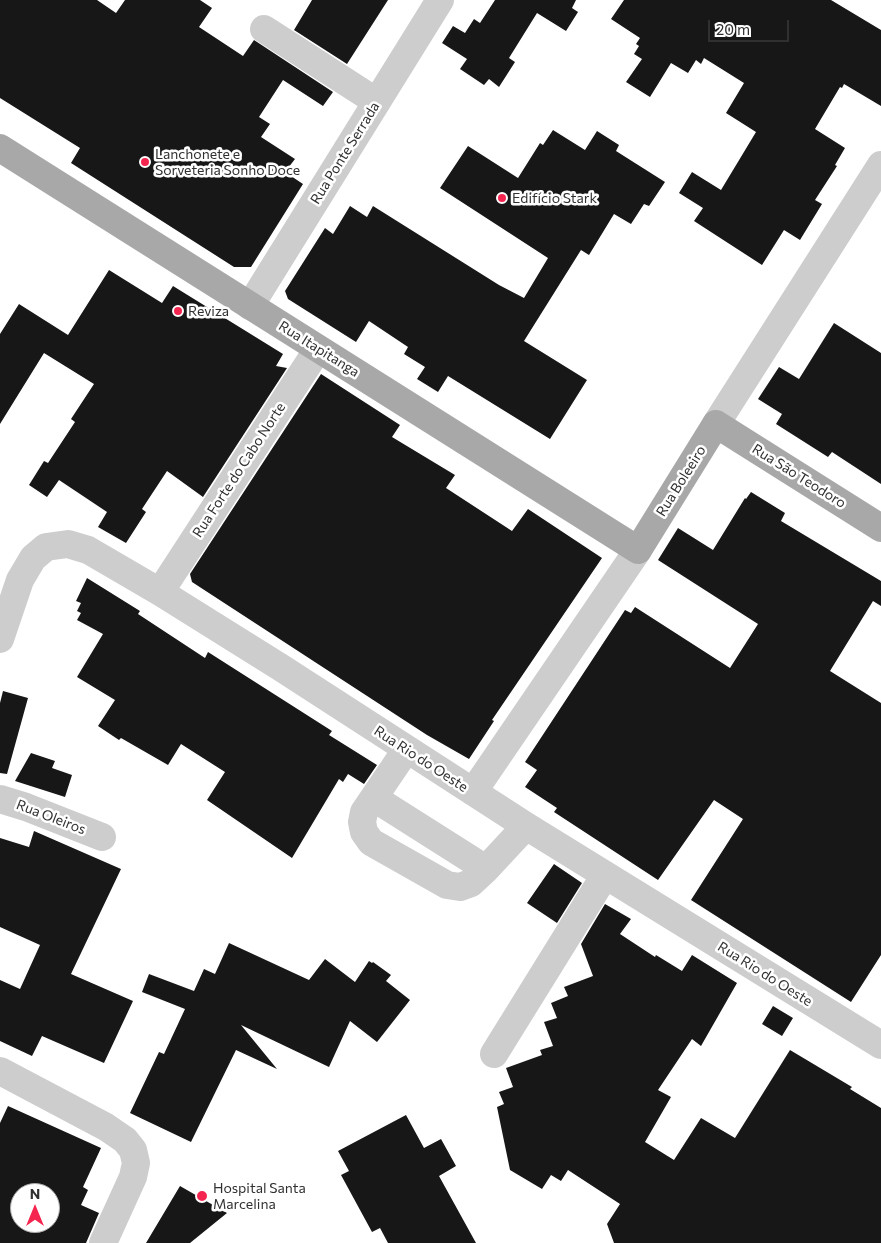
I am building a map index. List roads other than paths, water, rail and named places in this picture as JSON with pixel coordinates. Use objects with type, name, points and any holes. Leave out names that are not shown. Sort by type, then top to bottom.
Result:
[{"type":"main road","name":"Rua Itapitanga","points":[[0,148],[638,550]]},
{"type":"main road","name":"Rua São Teodoro","points":[[716,424],[881,528]]},
{"type":"main road","name":"Rua Boleeiro","points":[[638,550],[716,424]]},
{"type":"street","name":"Rua Ponte Serrada","points":[[250,306],[440,0]]},
{"type":"street","points":[[264,29],[377,102]]},
{"type":"street","name":"Rua Boleeiro","points":[[716,424],[881,166]]},
{"type":"street","name":"Rua Forte do Cabo Norte","points":[[160,592],[318,349]]},
{"type":"street","name":"Rua Rio do Oeste","points":[[0,639],[20,580],[33,558],[46,547],[68,544],[88,550],[160,592],[280,667],[406,750],[605,875],[877,1034]]},
{"type":"street","name":"Rua Boleeiro","points":[[473,792],[638,550]]},
{"type":"street","points":[[406,750],[364,812],[362,822],[364,832],[371,842],[447,885],[460,887],[471,883],[526,826]]},
{"type":"street","points":[[374,798],[486,869]]},
{"type":"street","name":"Rua Oleiros","points":[[0,799],[42,813],[102,837]]},
{"type":"street","points":[[494,1054],[605,875]]},
{"type":"street","points":[[0,1071],[106,1127],[133,1150],[136,1163],[134,1177],[103,1243]]},
{"type":"place","name":"Lanchonete e Sorveteria Sonho Doce","points":[[145,162]]},
{"type":"place","name":"Edifício Stark","points":[[502,198]]},
{"type":"place","name":"Reviza","points":[[178,311]]},
{"type":"place","name":"Hospital Santa Marcelina","points":[[202,1196]]}]
